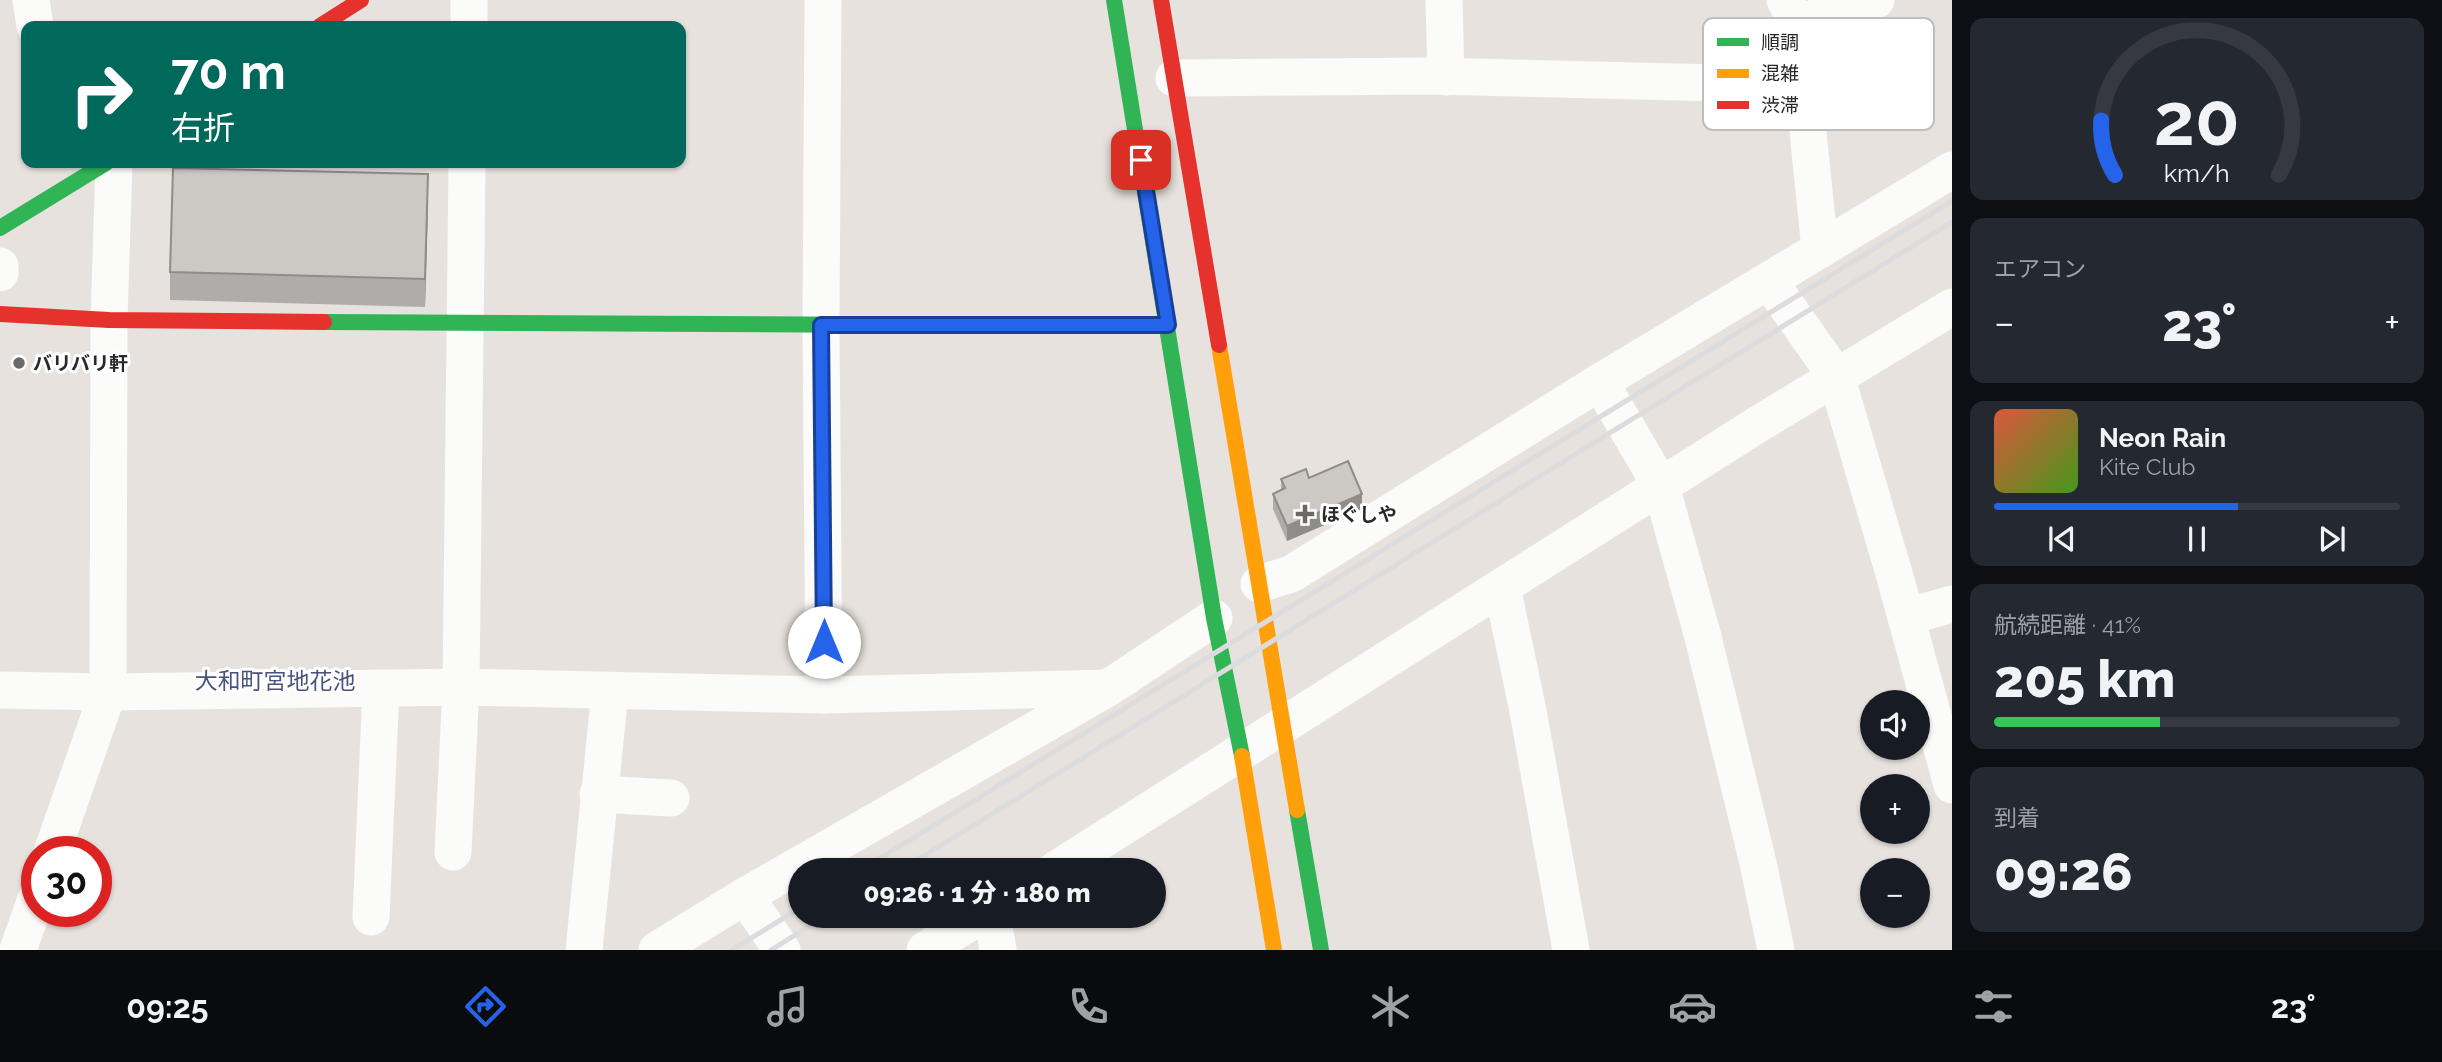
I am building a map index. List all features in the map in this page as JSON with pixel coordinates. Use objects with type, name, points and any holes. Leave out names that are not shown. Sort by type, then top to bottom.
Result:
[{"type":"street","points":[[31,0],[34,21]]},
{"type":"street","points":[[328,21],[362,0]]},
{"type":"street","points":[[469,0],[469,21]]},
{"type":"street","points":[[823,0],[821,325],[824,695]]},
{"type":"street","points":[[1114,0],[1214,618],[1241,751],[1274,950]]},
{"type":"street","points":[[1161,0],[1321,950]]},
{"type":"street","points":[[1168,36],[1170,0]]},
{"type":"street","points":[[1444,0],[1446,77]]},
{"type":"street","points":[[1791,12],[1876,0]]},
{"type":"street","points":[[1174,78],[1446,77],[1703,83]]},
{"type":"street","points":[[1808,130],[1820,250]]},
{"type":"street","points":[[0,228],[60,176],[88,168]]},
{"type":"street","points":[[58,836],[108,692],[109,320],[114,168]]},
{"type":"street","points":[[453,852],[461,687],[467,168]]},
{"type":"street","points":[[1259,584],[1291,574],[1600,382],[1952,170]]},
{"type":"street","points":[[0,266],[0,273]]},
{"type":"street","points":[[1769,281],[1836,376],[1952,785]]},
{"type":"street","points":[[1074,858],[1836,376],[1952,307]]},
{"type":"street","points":[[0,314],[109,320],[1168,325]]},
{"type":"street","points":[[1600,382],[1661,486],[1706,650],[1758,863],[1776,950]]},
{"type":"street","points":[[1502,587],[1528,711],[1571,950]]},
{"type":"street","points":[[1906,617],[1952,604]]},
{"type":"street","points":[[657,950],[1108,688],[1214,618]]},
{"type":"street","points":[[0,690],[108,692],[461,687],[824,695],[1108,688]]},
{"type":"street","points":[[371,917],[381,688]]},
{"type":"street","points":[[584,950],[610,691]]},
{"type":"street","points":[[598,794],[671,798]]},
{"type":"street","points":[[746,896],[782,950]]},
{"type":"street","points":[[18,950],[26,927]]},
{"type":"street","points":[[925,950],[961,928]]},
{"type":"street","points":[[995,928],[999,950]]},
{"type":"building","points":[[173,168],[428,174],[425,279],[170,272]]},
{"type":"building","points":[[1348,461],[1362,494],[1287,526],[1273,494],[1285,488],[1281,479],[1306,469],[1309,478]]},
{"type":"railway","points":[[881,858],[1952,201]]},
{"type":"railway","points":[[920,858],[1952,222]]},
{"type":"railway","points":[[732,950],[788,915]]},
{"type":"railway","points":[[771,950],[806,928]]},
{"type":"traffic: fast","points":[[1114,0],[1214,618],[1242,756]]},
{"type":"traffic: fast","points":[[0,228],[98,168]]},
{"type":"traffic: fast","points":[[324,322],[892,325]]},
{"type":"traffic: fast","points":[[1297,810],[1321,950]]},
{"type":"traffic: slow","points":[[1219,345],[1297,810]]},
{"type":"traffic: slow","points":[[1242,756],[1274,950]]},
{"type":"traffic: jam","points":[[328,21],[361,0]]},
{"type":"traffic: jam","points":[[1161,0],[1219,345]]},
{"type":"traffic: jam","points":[[0,314],[109,320],[324,322]]},
{"type":"traffic: jam","points":[[892,325],[1168,325]]},
{"type":"place","name":"バリバリ軒","points":[[19,363]]},
{"type":"place","name":"ほぐしや","points":[[1305,514]]},
{"type":"district","name":"大和町宮地花池","points":[[275,681]]},
{"type":"route","points":[[824,642],[821,325],[1168,325],[1141,160]]}]
